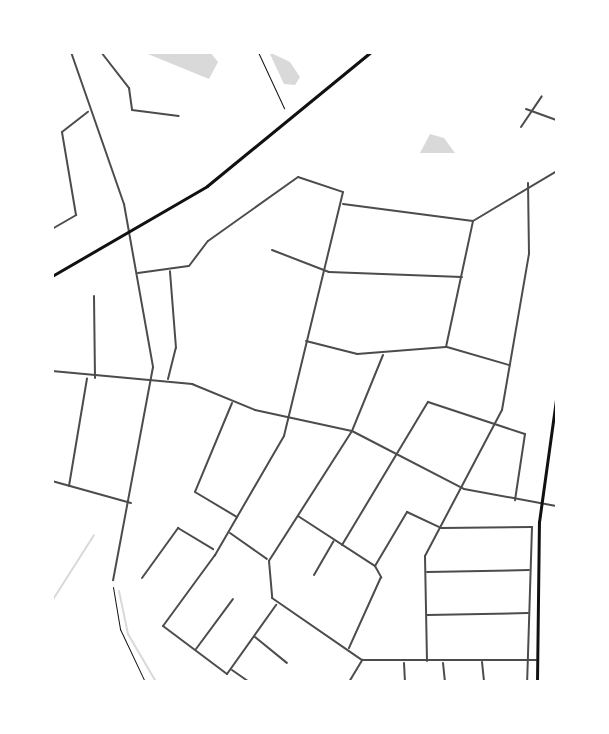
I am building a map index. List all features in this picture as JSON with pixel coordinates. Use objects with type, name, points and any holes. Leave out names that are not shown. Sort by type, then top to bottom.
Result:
[{"type":"main road","points":[[52,276],[135,234],[251,155],[371,52]]},
{"type":"main road","points":[[537,682],[541,503],[557,393]]},
{"type":"street","points":[[71,52],[89,112],[124,204],[154,381],[113,580]]},
{"type":"street","points":[[101,52],[129,88],[132,110],[179,116]]},
{"type":"street","points":[[521,127],[542,96]]},
{"type":"street","points":[[526,109],[557,120]]},
{"type":"street","points":[[52,229],[76,215],[63,129],[89,112]]},
{"type":"street","points":[[343,204],[473,221],[528,183],[557,171]]},
{"type":"street","points":[[138,273],[189,266],[208,241],[298,177],[343,192],[329,272],[305,341],[288,415],[274,456],[229,532],[163,626],[227,674],[276,605],[269,561],[352,431],[383,355]]},
{"type":"street","points":[[427,662],[425,556],[497,424],[511,366],[530,243],[528,183]]},
{"type":"street","points":[[446,347],[473,221]]},
{"type":"street","points":[[272,250],[329,272],[463,277]]},
{"type":"street","points":[[168,380],[176,348],[170,270]]},
{"type":"street","points":[[94,296],[95,379]]},
{"type":"street","points":[[305,341],[383,355],[446,347],[511,366]]},
{"type":"street","points":[[52,371],[95,379],[168,380],[233,401],[352,431],[400,453],[464,489],[515,501],[557,506]]},
{"type":"street","points":[[69,486],[87,378]]},
{"type":"street","points":[[233,401],[195,492],[238,518]]},
{"type":"street","points":[[342,545],[428,402],[525,434],[515,501]]},
{"type":"street","points":[[52,481],[131,503]]},
{"type":"street","points":[[375,566],[407,512],[442,528],[532,527],[530,613],[525,661],[527,682]]},
{"type":"street","points":[[297,516],[375,566],[381,586],[348,649]]},
{"type":"street","points":[[142,578],[178,528],[215,551]]},
{"type":"street","points":[[229,532],[269,561]]},
{"type":"street","points":[[314,575],[335,540]]},
{"type":"street","points":[[426,572],[530,570]]},
{"type":"street","points":[[195,650],[233,599]]},
{"type":"street","points":[[276,605],[362,660],[537,660]]},
{"type":"street","points":[[427,615],[530,613]]},
{"type":"street","points":[[254,636],[287,663]]},
{"type":"street","points":[[349,682],[362,660]]},
{"type":"street","points":[[482,661],[484,682]]},
{"type":"street","points":[[403,662],[405,682]]},
{"type":"street","points":[[443,662],[445,682]]},
{"type":"street","points":[[231,669],[249,682]]},
{"type":"path","points":[[258,52],[284,108]]},
{"type":"path","points":[[113,580],[120,629],[145,682]]},
{"type":"shaded area","points":[[143,52],[210,52],[218,62],[209,79]]},
{"type":"shaded area","points":[[269,52],[290,62],[300,77],[295,85],[284,84]]},
{"type":"shaded area","points":[[430,134],[444,138],[455,153],[420,153]]},
{"type":"waterway","points":[[52,601],[94,535]]},
{"type":"waterway","points":[[119,591],[128,634],[156,682]]}]
